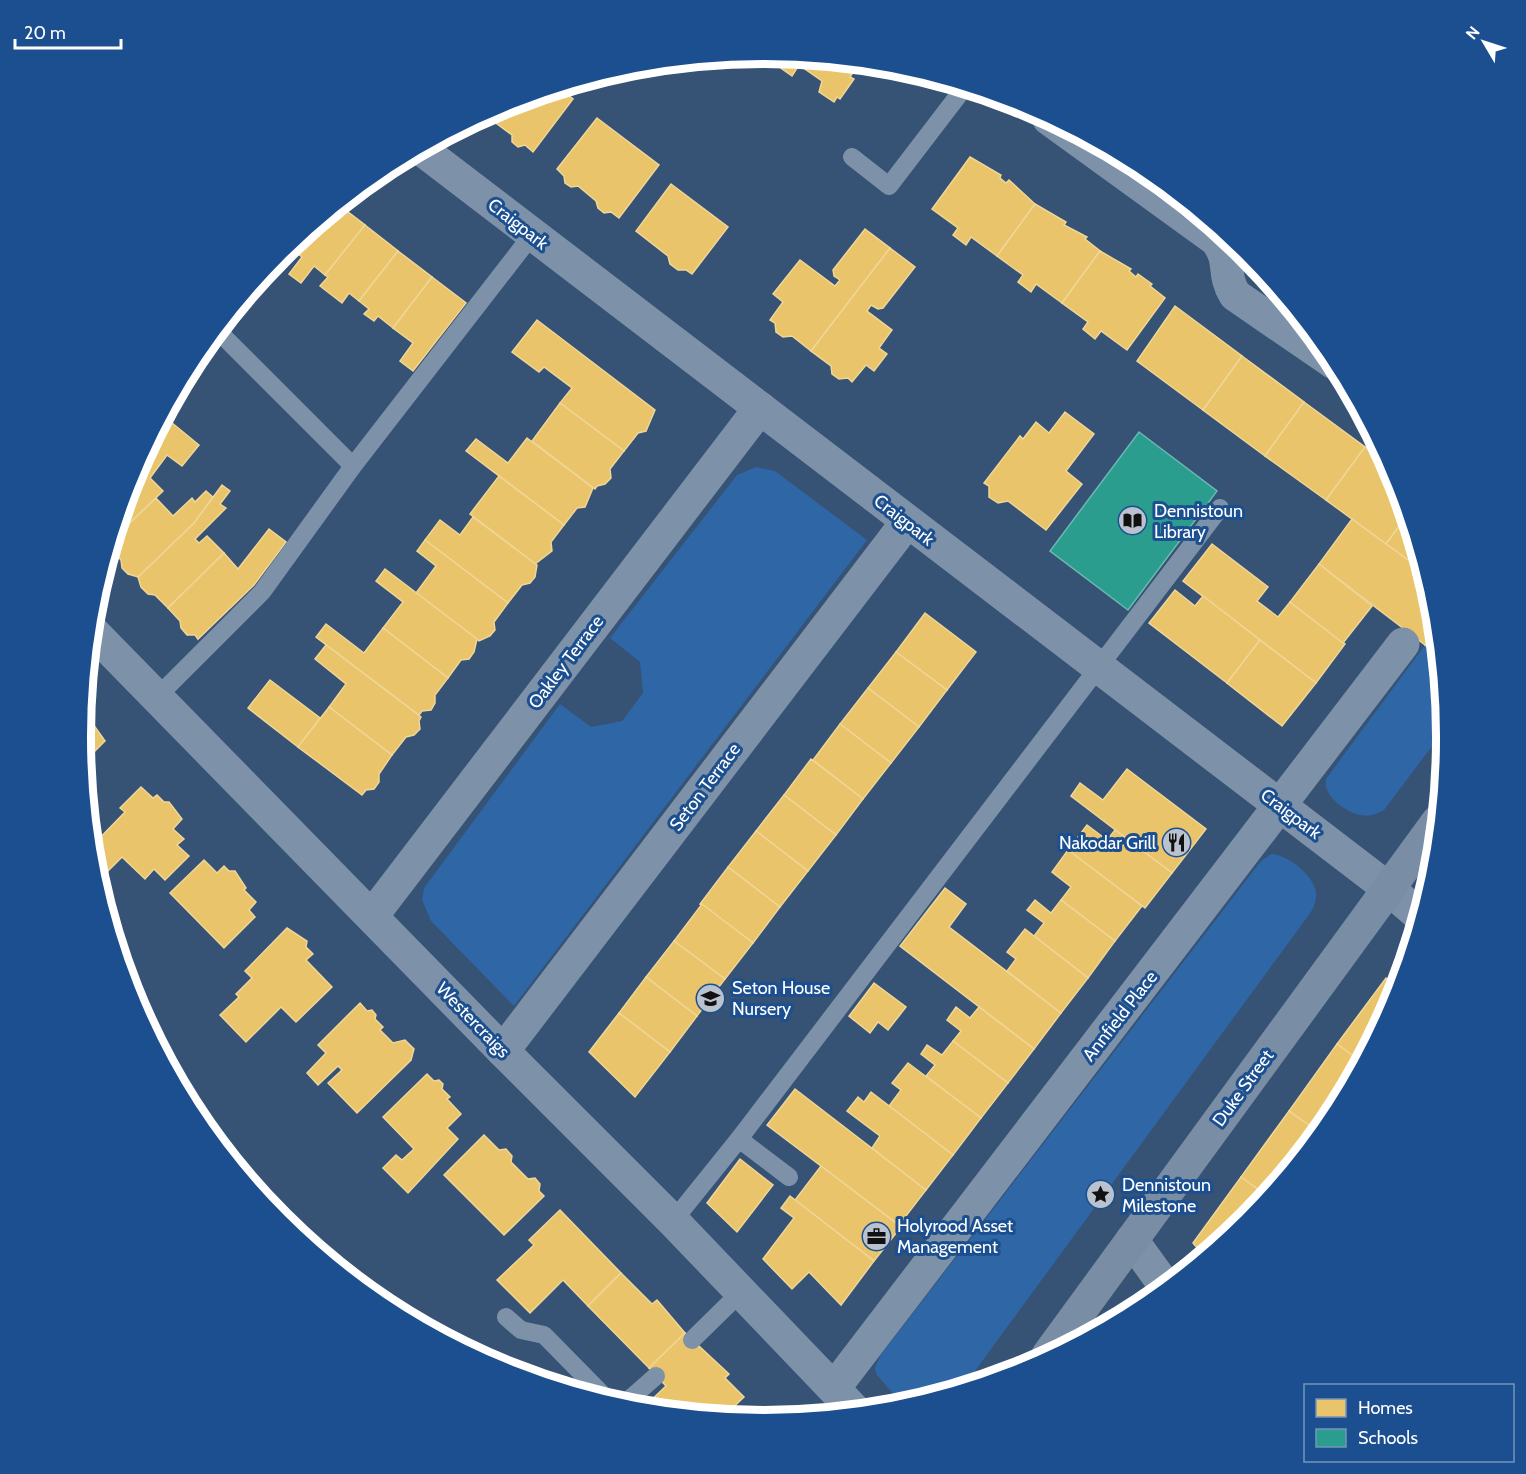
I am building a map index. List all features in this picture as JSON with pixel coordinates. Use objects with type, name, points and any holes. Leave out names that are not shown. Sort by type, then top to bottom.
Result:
[{"type":"street","name":"Craigpark","points":[[428,154],[1389,889],[1413,910]]},
{"type":"street","points":[[1098,154],[1216,240]]},
{"type":"street","points":[[1216,240],[1226,253],[1227,283],[1235,295],[1275,308],[1298,330]]},
{"type":"street","name":"Oakley Terrace","points":[[372,916],[760,408]]},
{"type":"street","name":"Seton Terrace","points":[[502,1051],[907,522]]},
{"type":"street","name":"Westercraigs","points":[[98,637],[845,1399]]},
{"type":"street","name":"Annfield Place","points":[[845,1399],[1403,644]]},
{"type":"street","name":"Duke Street","points":[[1058,1341],[1429,834]]},
{"type":"street","points":[[1132,1240],[1160,1279]]},
{"type":"lane","points":[[852,157],[889,186],[959,94]]},
{"type":"lane","points":[[157,697],[262,592],[353,466],[532,235]]},
{"type":"lane","points":[[223,336],[353,466]]},
{"type":"lane","points":[[673,1221],[739,1139],[1220,508]]},
{"type":"lane","points":[[739,1139],[789,1177]]},
{"type":"lane","points":[[692,1340],[741,1292]]},
{"type":"lane","points":[[506,1317],[520,1330],[544,1335],[597,1389]]},
{"type":"lane","points":[[632,1397],[656,1376]]},
{"type":"shaded area","points":[[756,467],[775,471],[867,540],[514,1006],[431,921],[422,900],[424,888],[560,704],[591,727],[622,721],[643,693],[640,662],[610,638],[737,475]]},
{"type":"shaded area","points":[[1425,645],[1430,648],[1436,741],[1384,810],[1363,816],[1342,807],[1331,797],[1326,779]]},
{"type":"shaded area","points":[[1271,854],[1277,855],[1292,862],[1306,873],[1314,886],[1316,896],[1311,912],[971,1376],[896,1397],[876,1374],[875,1368],[880,1356],[1261,861]]},
{"type":"building: Homes","points":[[776,65],[799,66],[792,76]]},
{"type":"building: Homes","points":[[800,66],[854,71],[850,77],[854,79],[840,99],[837,97],[834,102],[819,92],[822,81]]},
{"type":"building: Homes","points":[[567,94],[573,99],[533,152],[525,145],[518,147],[512,142],[512,135],[494,122]]},
{"type":"building: Homes","points":[[597,118],[659,165],[619,218],[611,212],[604,213],[598,208],[596,201],[578,186],[571,187],[565,183],[564,176],[557,169]]},
{"type":"building: Homes","points":[[970,157],[1001,175],[1000,178],[1006,183],[1009,180],[1035,204],[997,256],[971,237],[966,245],[953,235],[958,228],[932,209]]},
{"type":"building: Homes","points":[[671,184],[728,227],[692,274],[686,270],[678,270],[670,264],[668,256],[636,231]]},
{"type":"building: Homes","points":[[1035,204],[1066,222],[1064,225],[1087,237],[1085,239],[1100,251],[1062,303],[1036,284],[1031,292],[1018,282],[1023,275],[997,256]]},
{"type":"building: Homes","points":[[346,210],[365,225],[325,275],[314,266],[301,283],[289,274],[302,257],[296,252]]},
{"type":"building: Homes","points":[[365,225],[398,251],[359,301],[349,293],[342,303],[320,286],[328,277],[325,275]]},
{"type":"building: Homes","points":[[865,229],[890,248],[811,351],[792,336],[783,337],[776,332],[775,323],[770,320],[783,302],[773,294],[800,260],[835,286],[840,280],[834,276],[833,270]]},
{"type":"building: Homes","points":[[890,248],[915,267],[883,308],[878,309],[871,305],[867,311],[892,330],[879,348],[887,354],[874,371],[866,365],[852,382],[848,378],[839,379],[832,374],[831,366],[811,351]]},
{"type":"building: Homes","points":[[398,251],[432,277],[393,328],[378,316],[374,321],[364,314],[369,309],[359,301]]},
{"type":"building: Homes","points":[[1100,251],[1131,269],[1129,271],[1136,277],[1138,274],[1152,284],[1150,286],[1165,298],[1127,350],[1101,331],[1095,339],[1083,329],[1088,322],[1062,303]]},
{"type":"building: Homes","points":[[432,277],[466,303],[413,371],[400,361],[413,343],[393,328]]},
{"type":"building: Homes","points":[[1175,306],[1242,356],[1203,410],[1137,361]]},
{"type":"building: Homes","points":[[537,320],[655,410],[646,431],[638,433],[624,451],[560,403],[572,388],[544,367],[539,372],[512,352]]},
{"type":"building: Homes","points":[[1242,356],[1304,402],[1265,456],[1203,410]]},
{"type":"building: Homes","points":[[1304,402],[1365,447],[1326,500],[1265,456]]},
{"type":"building: Homes","points":[[560,403],[624,451],[610,469],[611,478],[595,489],[532,441]]},
{"type":"building: Homes","points":[[1065,412],[1094,434],[1066,471],[1082,484],[1046,530],[1008,501],[998,503],[989,497],[989,486],[984,483],[1020,436],[1023,439],[1036,422],[1049,433]]},
{"type":"building: Homes","points":[[170,421],[199,445],[182,466],[167,455],[150,478],[163,491],[124,529],[142,480]]},
{"type":"building: Homes","points":[[527,438],[593,488],[585,507],[577,508],[564,525],[466,451],[476,439],[508,463]]},
{"type":"building: Homes","points":[[1365,447],[1371,451],[1401,524],[1386,544],[1326,500]]},
{"type":"building: Homes","points":[[499,476],[564,525],[551,542],[552,551],[535,564],[470,514]]},
{"type":"building: Homes","points":[[222,485],[230,491],[220,504],[226,508],[195,539],[199,543],[207,536],[224,553],[168,608],[155,595],[148,594],[141,587],[138,577],[194,523]]},
{"type":"building: Homes","points":[[206,491],[213,497],[194,523],[138,577],[128,574],[122,568],[121,560],[116,554],[124,529],[156,498],[173,516],[192,498],[195,502]]},
{"type":"building: Homes","points":[[473,517],[537,565],[535,577],[530,583],[522,585],[508,603],[425,540],[440,520],[460,535]]},
{"type":"building: Homes","points":[[1352,519],[1413,564],[1429,640],[1425,645],[1319,564]]},
{"type":"building: Homes","points":[[1401,524],[1413,564],[1386,544]]},
{"type":"building: Homes","points":[[269,529],[286,542],[254,585],[198,639],[195,635],[187,635],[181,628],[180,621],[168,608],[224,553],[238,569]]},
{"type":"building: Homes","points":[[425,540],[508,603],[494,622],[495,630],[490,636],[479,641],[416,593],[436,566],[417,551]]},
{"type":"building: Homes","points":[[1212,544],[1268,587],[1257,601],[1278,617],[1290,602],[1345,644],[1316,683],[1183,581]]},
{"type":"building: Homes","points":[[1319,564],[1372,606],[1343,643],[1290,602]]},
{"type":"building: Homes","points":[[385,569],[477,639],[474,652],[469,659],[461,660],[448,678],[383,628],[403,602],[376,581]]},
{"type":"building: Homes","points":[[1175,590],[1195,606],[1203,596],[1260,640],[1227,683],[1149,623]]},
{"type":"building: Homes","points":[[925,613],[976,652],[947,690],[896,652]]},
{"type":"building: Homes","points":[[326,624],[364,653],[383,628],[448,678],[435,695],[435,703],[431,710],[422,711],[419,715],[316,637]]},
{"type":"building: Homes","points":[[1260,640],[1316,683],[1282,726],[1227,683]]},
{"type":"building: Homes","points":[[326,645],[421,717],[420,729],[414,735],[406,737],[392,755],[329,707],[346,684],[315,659]]},
{"type":"building: Homes","points":[[896,652],[947,690],[919,727],[868,688]]},
{"type":"building: Homes","points":[[270,680],[320,718],[298,747],[248,708]]},
{"type":"building: Homes","points":[[868,688],[919,727],[891,763],[840,724]]},
{"type":"building: Homes","points":[[329,707],[392,755],[379,774],[379,782],[374,789],[366,790],[362,795],[298,747]]},
{"type":"building: Homes","points":[[91,723],[93,724],[105,741],[91,755]]},
{"type":"building: Homes","points":[[840,724],[891,763],[863,799],[813,760]]},
{"type":"building: Homes","points":[[811,759],[863,799],[836,835],[784,795]]},
{"type":"building: Homes","points":[[1127,769],[1206,829],[1172,873],[1071,796],[1080,783],[1103,800]]},
{"type":"building: Homes","points":[[141,787],[153,798],[157,795],[164,802],[169,802],[182,819],[173,829],[184,839],[177,845],[189,856],[165,880],[154,869],[145,879],[122,857],[105,874],[98,839],[125,812],[120,808]]},
{"type":"building: Homes","points":[[784,795],[836,835],[808,871],[756,831]]},
{"type":"building: Homes","points":[[1087,825],[1107,840],[1115,830],[1172,873],[1145,908],[1068,850]]},
{"type":"building: Homes","points":[[756,831],[808,871],[780,907],[728,867]]},
{"type":"building: Homes","points":[[1068,850],[1142,906],[1115,941],[1061,900],[1071,887],[1052,872]]},
{"type":"building: Homes","points":[[204,860],[217,873],[224,866],[229,871],[235,871],[246,888],[244,890],[256,902],[249,910],[255,917],[224,948],[170,893]]},
{"type":"building: Homes","points":[[728,867],[780,907],[753,943],[700,904]]},
{"type":"building: Homes","points":[[945,888],[966,904],[949,927],[1061,1013],[1034,1049],[900,946]]},
{"type":"building: Homes","points":[[1035,900],[1051,913],[1061,900],[1115,941],[1088,978],[1034,936],[1044,923],[1027,910]]},
{"type":"building: Homes","points":[[702,904],[753,943],[725,979],[674,941]]},
{"type":"building: Homes","points":[[287,928],[307,941],[306,947],[313,954],[306,960],[332,987],[296,1022],[281,1007],[246,1042],[220,1015],[239,997],[236,994],[252,978],[245,971]]},
{"type":"building: Homes","points":[[1025,929],[1088,978],[1061,1013],[1007,971],[1016,959],[1007,952]]},
{"type":"building: Homes","points":[[674,941],[725,979],[697,1016],[646,977]]},
{"type":"building: Homes","points":[[646,977],[697,1016],[670,1052],[619,1013]]},
{"type":"building: Homes","points":[[1386,978],[1389,981],[1384,994],[1354,1056],[1337,1044]]},
{"type":"building: Homes","points":[[874,983],[906,1007],[888,1030],[878,1022],[870,1033],[849,1016]]},
{"type":"building: Homes","points":[[360,1003],[367,1011],[372,1010],[376,1015],[375,1019],[383,1027],[380,1030],[393,1043],[405,1040],[414,1049],[411,1060],[357,1113],[328,1083],[342,1070],[338,1066],[318,1085],[307,1073],[326,1053],[318,1045]]},
{"type":"building: Homes","points":[[956,1007],[970,1018],[979,1007],[1034,1049],[1008,1083],[953,1041],[961,1031],[947,1020]]},
{"type":"building: Homes","points":[[619,1013],[670,1052],[635,1097],[589,1052]]},
{"type":"building: Homes","points":[[953,1041],[1008,1083],[981,1118],[926,1076],[935,1065],[921,1054],[927,1045],[942,1055]]},
{"type":"building: Homes","points":[[1337,1044],[1354,1056],[1311,1127],[1289,1111]]},
{"type":"building: Homes","points":[[908,1063],[981,1118],[953,1155],[889,1106],[901,1090],[892,1083]]},
{"type":"building: Homes","points":[[427,1074],[434,1081],[439,1080],[443,1084],[442,1089],[450,1097],[447,1099],[461,1114],[447,1128],[458,1139],[408,1193],[383,1168],[396,1155],[402,1160],[414,1149],[383,1117]]},
{"type":"building: Homes","points":[[795,1089],[926,1190],[899,1225],[767,1125]]},
{"type":"building: Homes","points":[[871,1092],[953,1155],[926,1190],[872,1148],[880,1136],[847,1111],[858,1097],[864,1102]]},
{"type":"building: Homes","points":[[1289,1111],[1311,1127],[1260,1190],[1241,1177]]},
{"type":"building: Homes","points":[[484,1135],[499,1150],[506,1149],[512,1156],[511,1162],[528,1179],[535,1178],[540,1184],[539,1191],[544,1196],[504,1235],[444,1175]]},
{"type":"building: Homes","points":[[740,1159],[773,1185],[737,1232],[707,1203]]},
{"type":"building: Homes","points":[[821,1166],[901,1227],[874,1261],[795,1200]]},
{"type":"building: Homes","points":[[1241,1177],[1260,1190],[1239,1213],[1198,1249],[1193,1243]]},
{"type":"building: Homes","points":[[790,1196],[874,1261],[841,1305],[809,1272],[792,1289],[763,1259],[794,1218],[781,1208]]},
{"type":"building: Homes","points":[[560,1210],[621,1273],[588,1306],[563,1280],[530,1313],[497,1280],[534,1245],[529,1240]]},
{"type":"building: Homes","points":[[621,1273],[652,1304],[657,1300],[685,1333],[649,1368],[588,1306]]},
{"type":"building: Homes","points":[[685,1333],[729,1374],[725,1378],[744,1397],[732,1409],[651,1400],[666,1386],[649,1368]]},
{"type":"building: Schools","name":"Dennistoun Library","points":[[1139,432],[1217,491],[1128,610],[1050,551]]},
{"type":"place","name":"Dennistoun Library","points":[[1133,521]]},
{"type":"place","name":"Nakodar Grill","points":[[1177,843]]},
{"type":"place","name":"Seton House Nursery","points":[[711,998]]},
{"type":"place","name":"Dennistoun Milestone","points":[[1101,1195]]},
{"type":"place","name":"Holyrood Asset Management","points":[[876,1236]]}]
